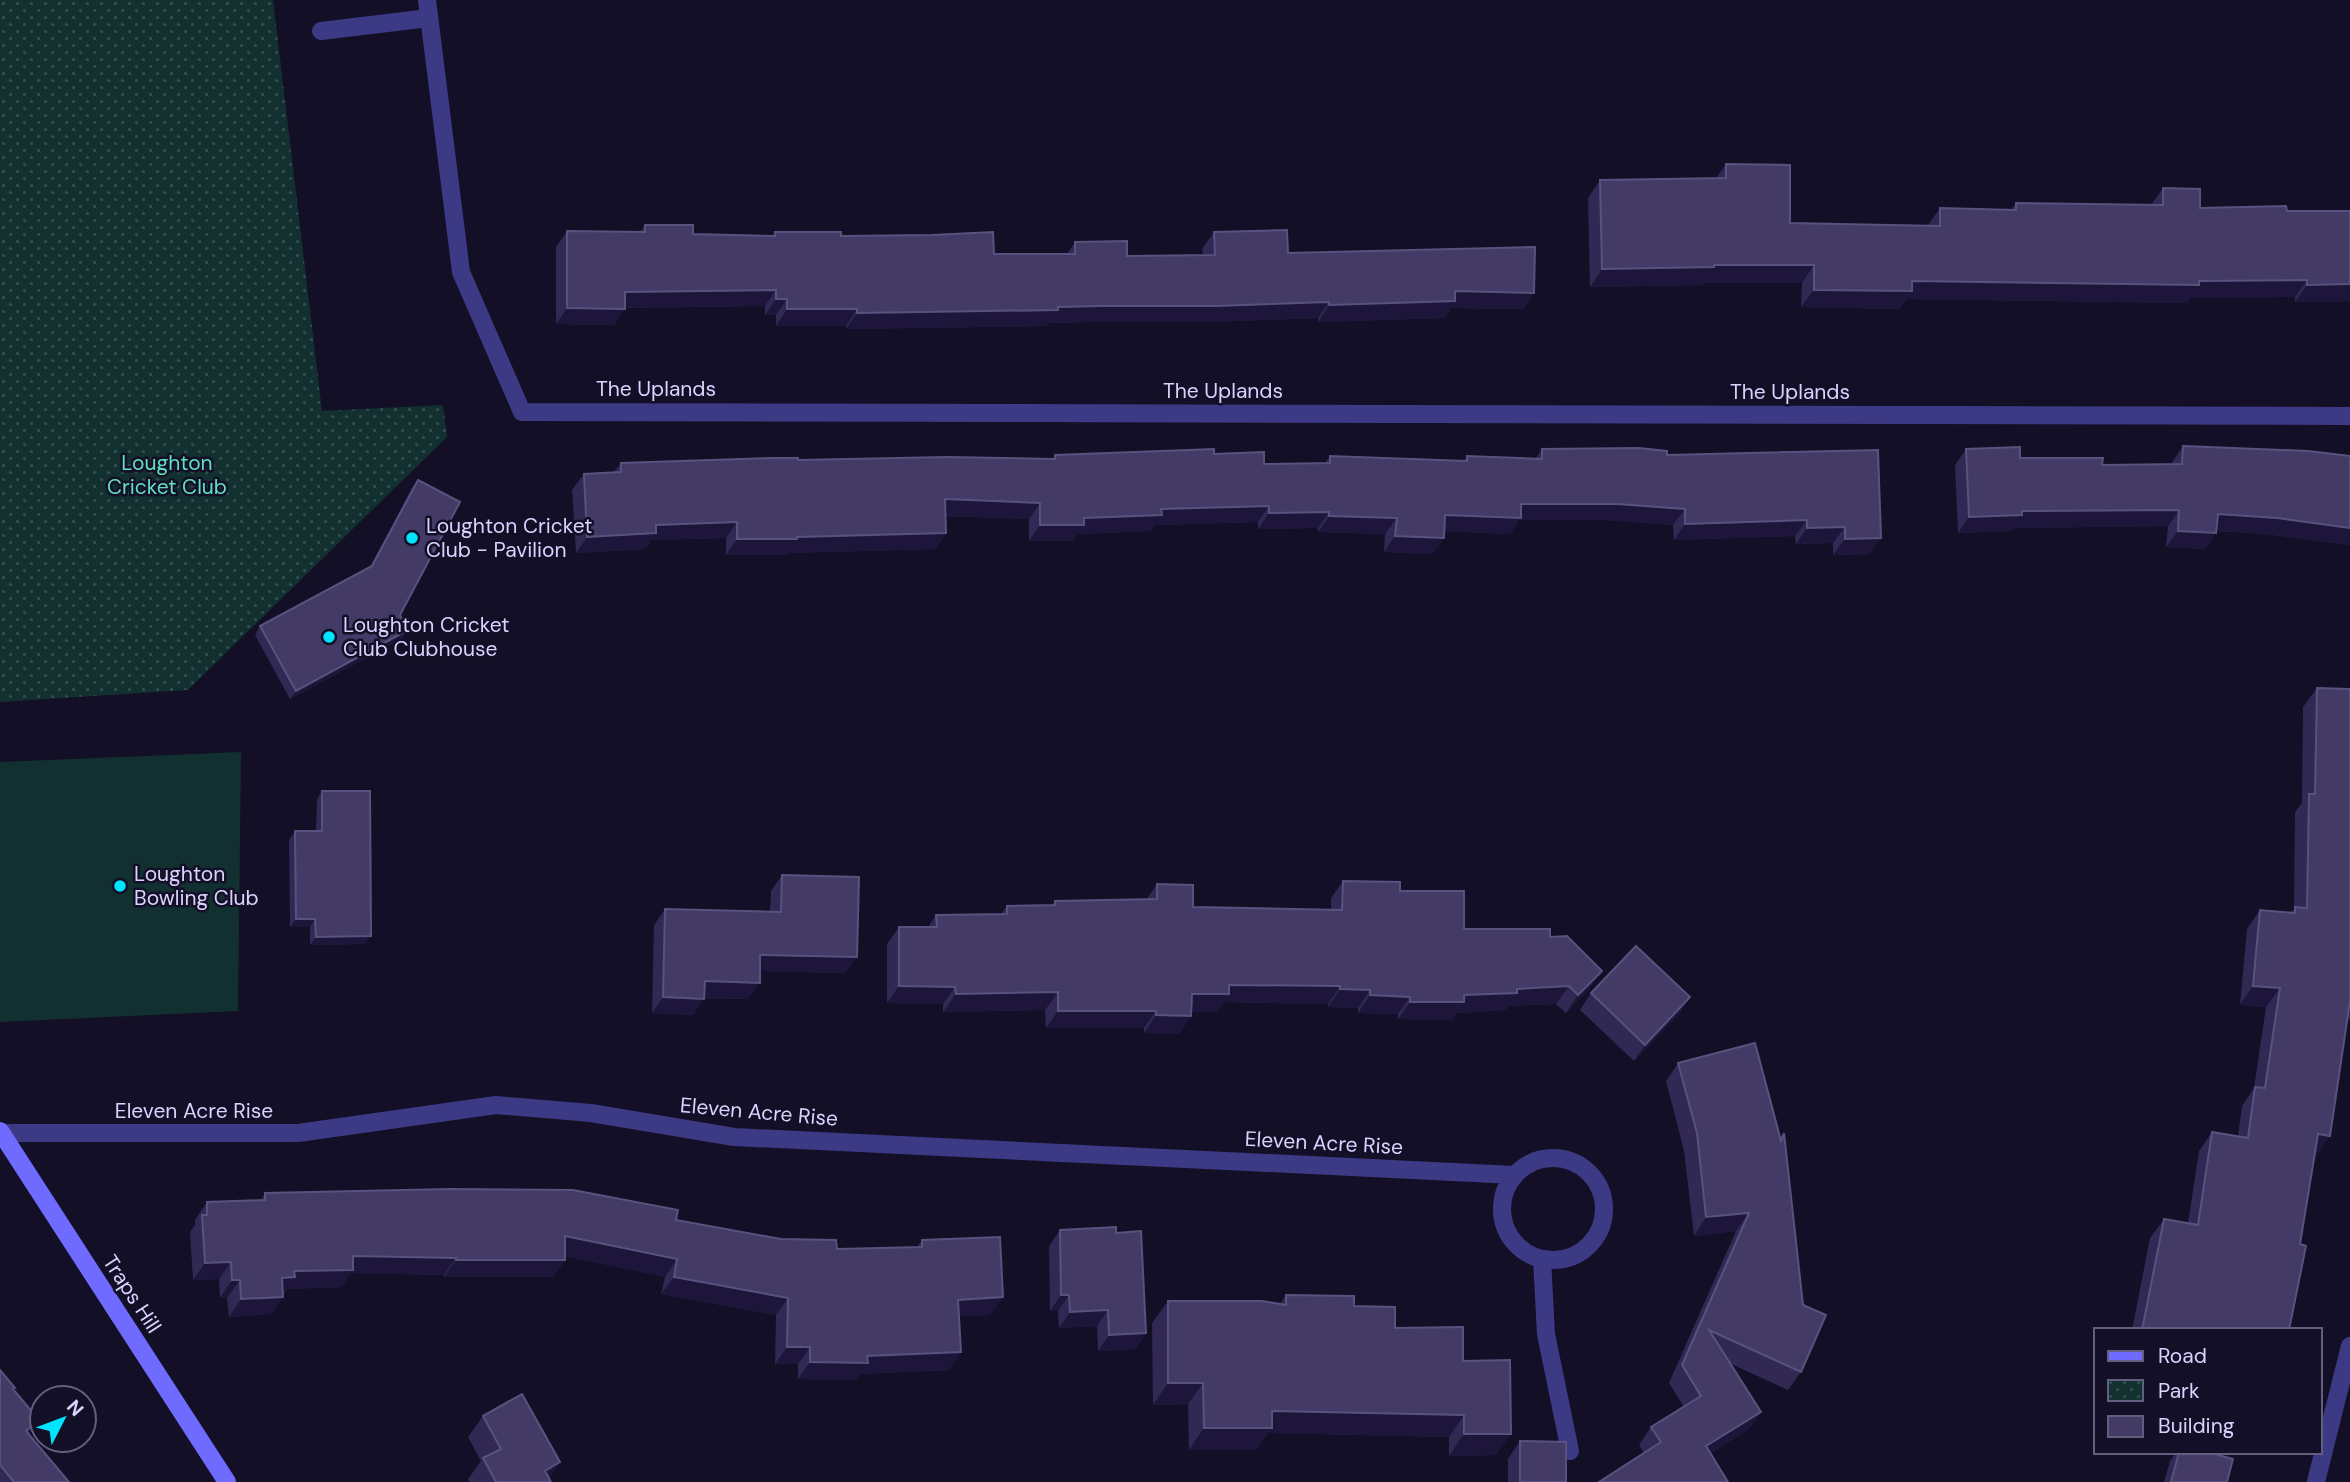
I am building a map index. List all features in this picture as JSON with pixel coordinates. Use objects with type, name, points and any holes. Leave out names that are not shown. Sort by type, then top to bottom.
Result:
[{"type":"street","points":[[321,31],[428,9]]},
{"type":"street","name":"The Uplands","points":[[428,9],[461,272],[522,412],[2350,416]]},
{"type":"street","name":"Eleven Acre Rise","points":[[1,1132],[298,1133],[496,1105],[591,1113],[734,1137],[1514,1175]]},
{"type":"street","name":"Traps Hill","points":[[1,1132],[227,1482]]},
{"type":"street","points":[[1543,1158],[1560,1158],[1589,1172],[1599,1185],[1604,1202],[1604,1218],[1598,1234],[1588,1247],[1574,1256],[1558,1261],[1542,1259],[1526,1253],[1512,1241],[1504,1225],[1501,1207],[1505,1190],[1514,1175],[1527,1164],[1543,1158]]},
{"type":"street","points":[[1542,1259],[1546,1334],[1570,1451]]},
{"type":"street","points":[[2316,1482],[2350,1346]]},
{"type":"green space","name":"Loughton Cricket Club","points":[[0,0],[273,0],[322,411],[443,405],[447,437],[188,690],[0,702]]},
{"type":"green space","name":"Loughton Bowling Club","points":[[241,752],[238,1011],[0,1022],[0,762]]},
{"type":"building","points":[[1726,164],[1790,165],[1790,223],[1940,226],[1940,208],[2016,210],[2016,203],[2163,205],[2163,188],[2200,189],[2200,208],[2286,206],[2287,211],[2350,211],[2350,284],[2307,285],[2307,280],[2199,281],[2199,285],[1912,281],[1912,291],[1814,290],[1814,265],[1602,269],[1600,180],[1726,178]]},
{"type":"building","points":[[645,225],[693,225],[693,234],[775,236],[775,232],[841,232],[841,236],[993,232],[994,254],[1075,254],[1075,242],[1127,241],[1127,256],[1215,255],[1214,232],[1287,230],[1288,253],[1535,247],[1534,293],[1455,291],[1455,301],[1329,305],[1329,302],[857,313],[857,309],[787,309],[787,299],[776,299],[776,290],[625,292],[625,309],[567,308],[567,231],[645,232]]},
{"type":"building","points":[[2183,446],[2308,451],[2350,456],[2350,528],[2277,518],[2218,514],[2216,533],[2178,531],[2179,510],[2022,511],[2022,515],[1969,517],[1966,449],[2020,447],[2020,458],[2103,458],[2102,465],[2182,464]]},
{"type":"building","points":[[1639,448],[1667,451],[1667,455],[1878,450],[1881,538],[1845,539],[1845,527],[1807,528],[1807,520],[1685,524],[1685,509],[1618,504],[1521,504],[1521,518],[1445,515],[1444,538],[1395,536],[1397,518],[1329,516],[1329,512],[1269,513],[1269,506],[1161,509],[1162,515],[1084,518],[1084,525],[1040,525],[1040,503],[945,499],[946,533],[737,539],[737,522],[656,525],[656,533],[587,537],[584,474],[621,472],[621,463],[773,458],[1055,459],[1055,455],[1214,449],[1214,454],[1264,452],[1264,464],[1330,463],[1330,456],[1467,461],[1467,456],[1542,459],[1542,449]]},
{"type":"building","points":[[418,480],[460,502],[400,615],[408,630],[296,691],[260,626],[372,566]]},
{"type":"building","points":[[2317,688],[2350,689],[2350,1001],[2330,1136],[2318,1134],[2300,1244],[2306,1246],[2289,1328],[2142,1328],[2164,1219],[2198,1225],[2212,1132],[2248,1138],[2255,1087],[2265,1088],[2280,988],[2253,986],[2260,910],[2295,913],[2295,907],[2307,908],[2309,794],[2315,794]]},
{"type":"building","name":"Loughton Bowling Club","points":[[322,791],[370,791],[371,936],[316,937],[315,919],[296,919],[295,831],[322,831]]},
{"type":"building","points":[[782,875],[859,877],[857,957],[760,955],[760,983],[705,981],[704,999],[663,997],[665,909],[781,912]]},
{"type":"building","points":[[1343,881],[1400,882],[1400,891],[1464,891],[1464,929],[1550,929],[1550,937],[1567,936],[1602,971],[1578,995],[1569,986],[1517,989],[1517,993],[1464,995],[1464,1002],[1410,1002],[1410,997],[1370,995],[1370,990],[1340,989],[1340,986],[1229,985],[1229,994],[1192,994],[1191,1016],[1156,1015],[1156,1011],[1058,1011],[1058,992],[956,994],[955,987],[899,986],[899,927],[937,927],[936,915],[1007,914],[1007,906],[1055,905],[1055,901],[1157,899],[1157,884],[1193,885],[1193,907],[1342,910]]},
{"type":"building","points":[[1636,946],[1690,997],[1645,1045],[1591,993]]},
{"type":"building","points":[[1755,1043],[1781,1141],[1784,1133],[1803,1305],[1826,1315],[1801,1372],[1709,1330],[1761,1412],[1706,1446],[1728,1482],[1599,1482],[1661,1442],[1651,1427],[1701,1396],[1682,1365],[1749,1213],[1706,1217],[1697,1133],[1678,1063]]},
{"type":"building","points":[[450,1189],[573,1190],[678,1210],[676,1220],[781,1239],[836,1240],[837,1249],[922,1247],[922,1240],[1000,1237],[1003,1297],[958,1300],[961,1352],[867,1356],[868,1363],[810,1362],[810,1347],[787,1347],[788,1298],[674,1277],[677,1259],[565,1236],[565,1260],[353,1256],[353,1270],[294,1271],[295,1277],[282,1278],[283,1297],[241,1299],[240,1280],[232,1280],[231,1262],[205,1263],[202,1215],[207,1215],[207,1202],[265,1200],[265,1193]]},
{"type":"building","points":[[1116,1227],[1116,1233],[1141,1231],[1146,1333],[1109,1335],[1108,1310],[1070,1312],[1069,1295],[1061,1295],[1060,1230]]},
{"type":"building","points":[[1286,1295],[1354,1296],[1354,1306],[1395,1307],[1395,1328],[1463,1327],[1463,1361],[1510,1360],[1511,1434],[1464,1434],[1464,1415],[1272,1411],[1272,1428],[1204,1428],[1203,1383],[1168,1383],[1168,1301],[1262,1301],[1286,1305]]},
{"type":"building","points":[[0,1370],[28,1407],[28,1454],[45,1454],[69,1482],[14,1482],[0,1465]]},
{"type":"building","points":[[522,1394],[560,1462],[545,1471],[551,1482],[496,1482],[483,1458],[501,1449],[483,1416]]},
{"type":"building","points":[[1520,1441],[1566,1442],[1566,1482],[1520,1482]]},
{"type":"building","points":[[2178,1454],[2214,1454],[2233,1459],[2227,1482],[2171,1482]]},
{"type":"place","name":"Loughton Cricket Club - Pavilion","points":[[412,538]]},
{"type":"place","name":"Loughton Cricket Club Clubhouse","points":[[329,637]]},
{"type":"place","name":"Loughton Bowling Club","points":[[120,886]]}]
